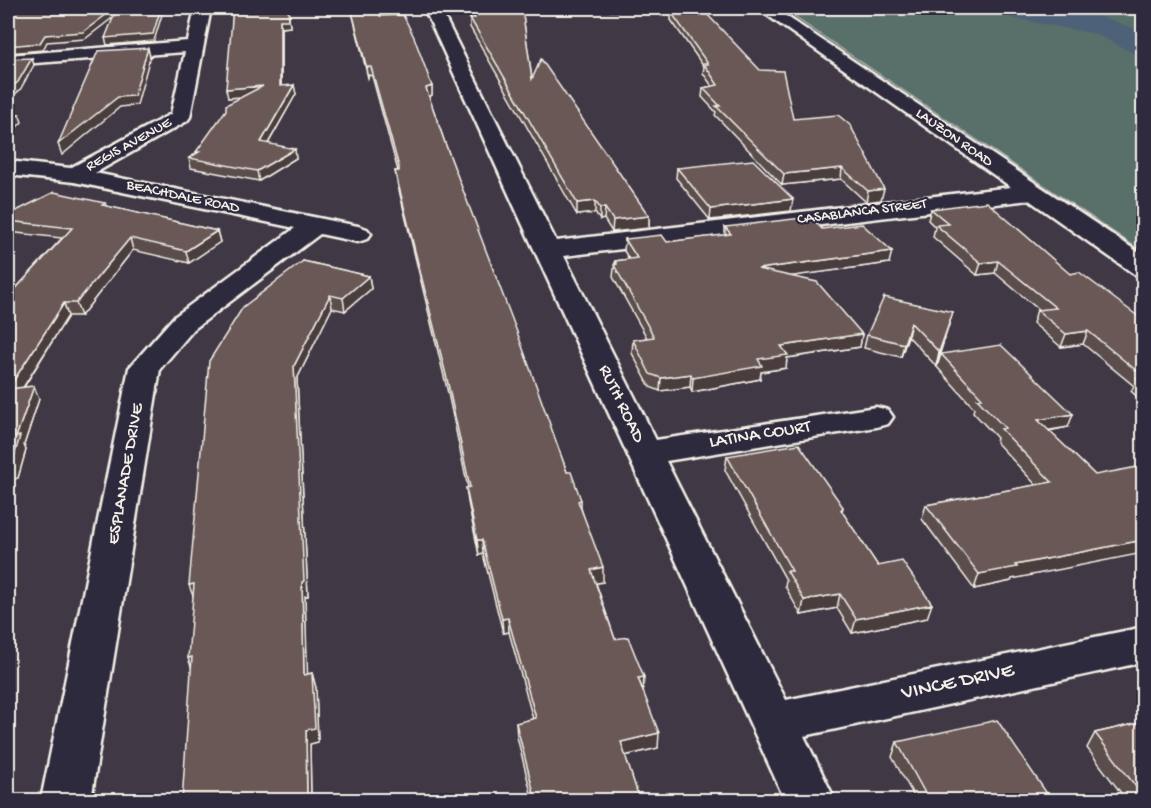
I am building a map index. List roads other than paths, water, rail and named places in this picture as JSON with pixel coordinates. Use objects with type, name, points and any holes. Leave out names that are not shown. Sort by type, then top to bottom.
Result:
[{"type":"street","name":"REGIS AVENUE","points":[[74,175],[180,117],[203,8]]},
{"type":"street","name":"RUTH ROAD","points":[[432,8],[810,801]]},
{"type":"street","name":"LAUZON ROAD","points":[[765,8],[1143,268]]},
{"type":"street","points":[[8,60],[195,46]]},
{"type":"street","name":"BEACHDALE ROAD","points":[[8,168],[74,175],[358,234]]},
{"type":"street","name":"CASABLANCA STREET","points":[[547,250],[1033,192]]},
{"type":"street","name":"ESPLANADE DRIVE","points":[[66,801],[145,368],[184,323],[316,225]]},
{"type":"street","name":"LATINA COURT","points":[[644,453],[876,417]]},
{"type":"street","name":"VINCE DRIVE","points":[[773,723],[1143,644]]},
{"type":"waterway","points":[[1007,8],[1105,26],[1144,46]]}]
